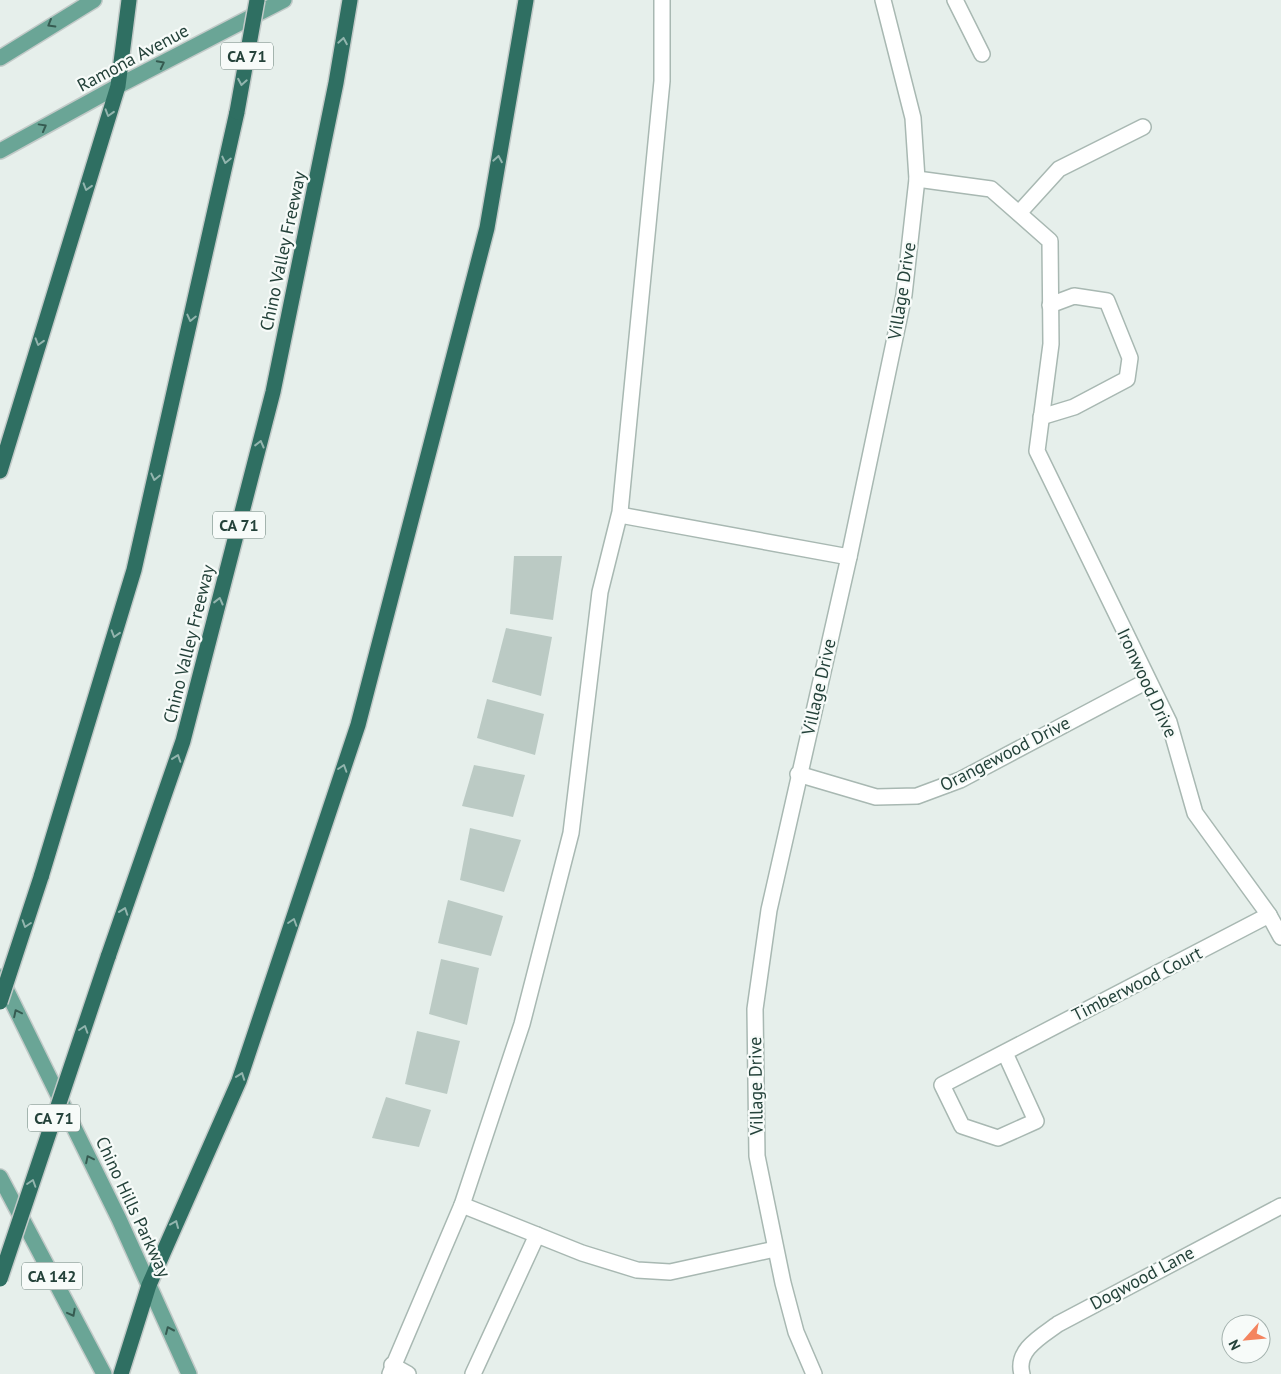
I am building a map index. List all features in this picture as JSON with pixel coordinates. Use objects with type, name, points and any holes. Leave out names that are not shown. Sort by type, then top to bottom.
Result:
[{"type":"highway","points":[[0,471],[118,86],[129,0]]},
{"type":"highway","name":"CA 71","points":[[0,1002],[41,877],[134,570],[237,112],[257,0]]},
{"type":"highway","name":"Chino Valley Freeway","points":[[0,1279],[183,741],[273,392],[336,83],[350,0]]},
{"type":"highway","points":[[121,1374],[149,1286],[239,1081],[358,725],[487,228],[526,0]]},
{"type":"main road","points":[[0,58],[94,0]]},
{"type":"main road","name":"Ramona Avenue","points":[[0,151],[118,86],[284,0]]},
{"type":"main road","name":"Chino Hills Parkway","points":[[0,978],[115,1211],[189,1374]]},
{"type":"main road","name":"CA 142","points":[[0,1177],[104,1374]]},
{"type":"street","points":[[408,1374],[391,1370],[462,1204],[522,1024],[571,833],[600,592],[620,515],[662,81],[662,0]]},
{"type":"street","name":"Village Drive","points":[[814,1374],[796,1332],[775,1249],[757,1156],[755,1009],[769,910],[798,774],[849,557],[904,295],[917,179],[913,118],[884,0]]},
{"type":"street","points":[[955,0],[982,54]]},
{"type":"street","points":[[1019,214],[1059,169],[1143,128]]},
{"type":"street","name":"Ironwood Drive","points":[[917,179],[991,189],[1050,241],[1051,344],[1037,450],[1147,681],[1169,722],[1195,813],[1269,915],[1281,937]]},
{"type":"street","points":[[1041,417],[1074,407],[1127,378],[1130,358],[1107,301],[1074,296],[1050,305]]},
{"type":"street","points":[[620,515],[849,557]]},
{"type":"street","name":"Orangewood Drive","points":[[798,774],[876,797],[917,796],[960,780],[1147,681]]},
{"type":"street","name":"Timberwood Court","points":[[1005,1052],[1036,1121],[998,1138],[962,1126],[942,1085],[1005,1052],[1269,915]]},
{"type":"street","points":[[462,1204],[615,1265],[645,1271],[670,1272],[775,1249]]},
{"type":"street","name":"Dogwood Lane","points":[[1021,1371],[1028,1346],[1058,1324],[1281,1206]]},
{"type":"street","points":[[473,1374],[537,1235]]},
{"type":"building","points":[[514,556],[562,556],[553,620],[510,614]]},
{"type":"building","points":[[506,628],[552,637],[541,696],[492,682]]},
{"type":"building","points":[[487,699],[544,714],[535,755],[477,738]]},
{"type":"building","points":[[474,765],[525,775],[513,817],[462,806]]},
{"type":"building","points":[[470,828],[521,840],[504,892],[460,880]]},
{"type":"building","points":[[448,900],[503,916],[491,956],[438,943]]},
{"type":"building","points":[[441,959],[479,968],[467,1025],[429,1014]]},
{"type":"building","points":[[417,1031],[460,1041],[447,1094],[405,1084]]},
{"type":"building","points":[[386,1097],[431,1110],[419,1147],[372,1138]]}]
